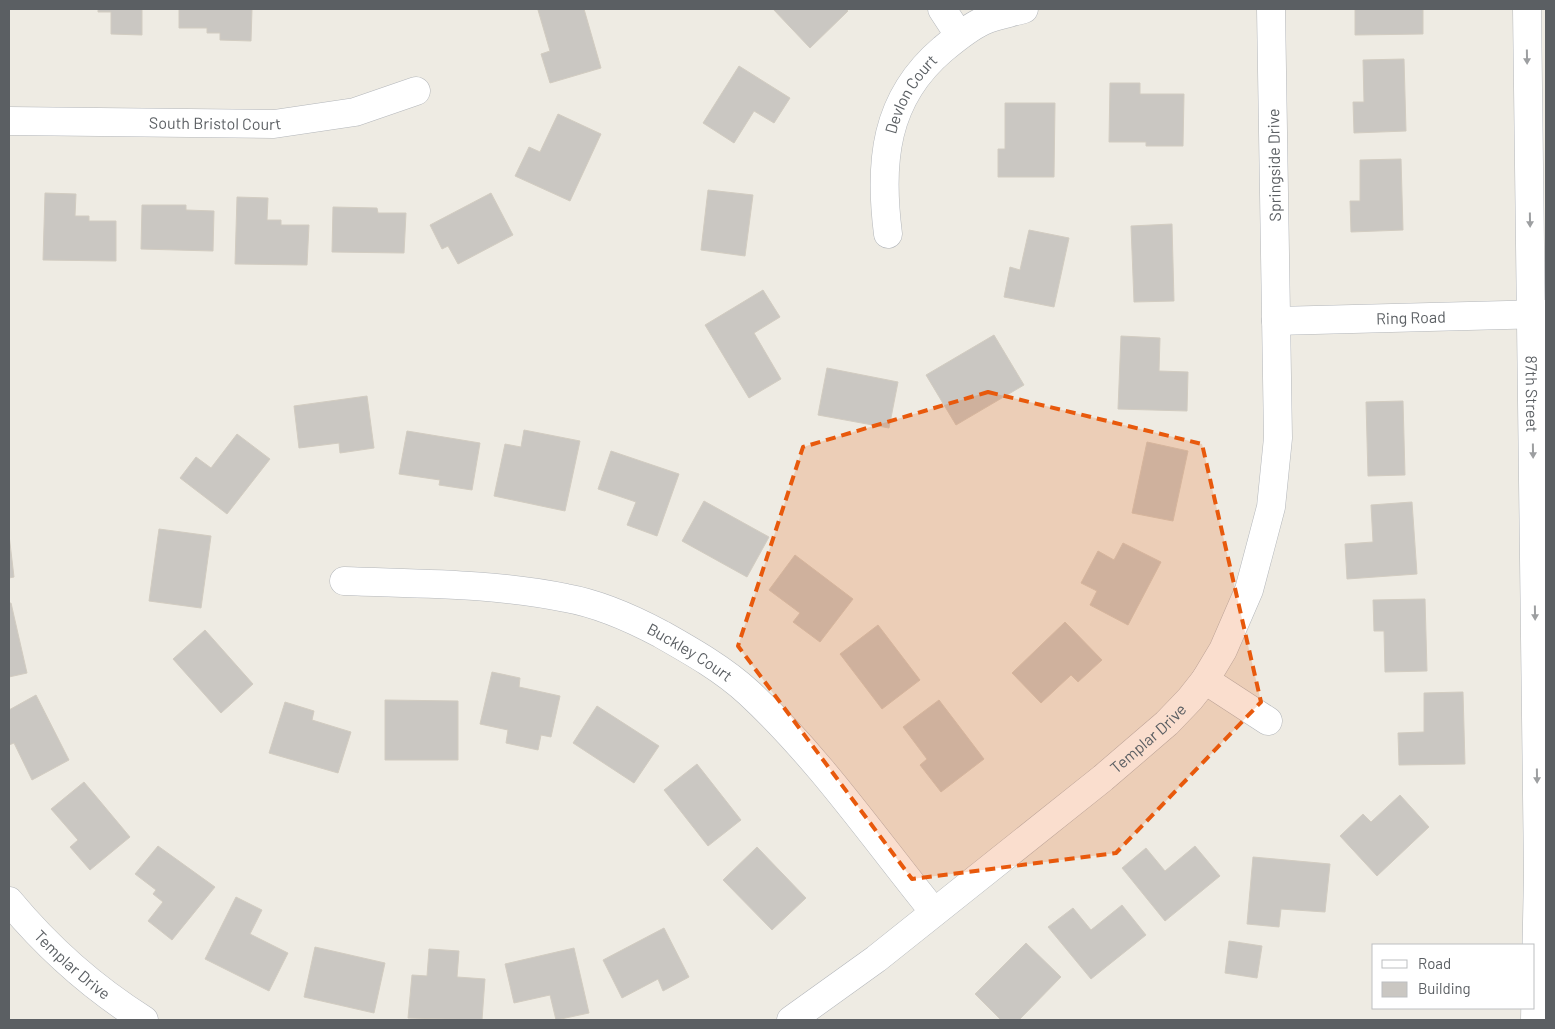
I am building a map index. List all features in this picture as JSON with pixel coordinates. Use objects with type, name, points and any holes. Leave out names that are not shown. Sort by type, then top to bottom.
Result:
[{"type":"street","points":[[942,9],[959,35]]},
{"type":"street","name":"Devlon Court","points":[[888,234],[884,176],[889,133],[896,110],[910,84],[930,60],[959,35],[983,21],[1024,9]]},
{"type":"street","name":"Springside Drive","points":[[1271,9],[1276,321]]},
{"type":"street","name":"87th Street","points":[[1527,9],[1539,314],[1538,873],[1535,1020]]},
{"type":"street","name":"South Bristol Court","points":[[9,121],[274,124],[355,112],[416,91]]},
{"type":"street","name":"Ring Road","points":[[1276,321],[1539,314]]},
{"type":"street","name":"Templar Drive","points":[[791,1020],[876,959],[1118,765],[1166,723],[1205,680],[1223,650],[1249,590],[1271,507],[1278,438],[1276,321]]},
{"type":"street","name":"Buckley Court","points":[[344,581],[519,590],[568,598],[623,616],[684,647],[748,691],[796,740],[934,912]]},
{"type":"street","points":[[1205,680],[1268,722]]},
{"type":"street","name":"Templar Drive","points":[[9,901],[31,928],[82,976],[117,1004],[144,1020]]},
{"type":"highlighted area","points":[[988,392],[1202,444],[1261,702],[1116,853],[912,879],[738,646],[803,447]]},
{"type":"building","points":[[98,9],[142,9],[142,35],[111,34],[111,12],[98,12]]},
{"type":"building","points":[[179,9],[252,9],[251,41],[220,40],[220,33],[207,33],[207,28],[179,28]]},
{"type":"building","points":[[584,9],[601,68],[550,83],[541,54],[550,51],[538,10]]},
{"type":"building","points":[[773,9],[846,9],[848,11],[810,48]]},
{"type":"building","points":[[1355,9],[1423,9],[1423,34],[1355,35]]},
{"type":"building","points":[[1404,59],[1406,131],[1354,133],[1353,102],[1364,102],[1363,60]]},
{"type":"building","points":[[739,66],[790,98],[774,123],[754,111],[734,143],[703,123]]},
{"type":"building","points":[[1110,83],[1140,83],[1140,94],[1184,94],[1183,146],[1146,146],[1146,142],[1109,142]]},
{"type":"building","points":[[1005,103],[1055,103],[1054,177],[998,177],[998,149],[1005,149]]},
{"type":"building","points":[[558,114],[601,134],[570,201],[515,176],[529,147],[540,152]]},
{"type":"building","points":[[1401,159],[1403,230],[1351,232],[1350,201],[1360,201],[1360,160]]},
{"type":"building","points":[[708,190],[753,195],[745,256],[701,250]]},
{"type":"building","points":[[45,193],[76,194],[75,216],[89,216],[89,221],[116,221],[116,261],[43,260]]},
{"type":"building","points":[[491,193],[513,235],[458,264],[448,246],[442,249],[430,225]]},
{"type":"building","points":[[237,197],[268,198],[267,220],[281,220],[281,225],[309,225],[307,265],[235,264]]},
{"type":"building","points":[[142,205],[186,205],[186,210],[214,211],[213,251],[141,249]]},
{"type":"building","points":[[333,207],[377,208],[378,213],[406,213],[404,253],[332,252]]},
{"type":"building","points":[[1172,224],[1174,301],[1134,302],[1131,226]]},
{"type":"building","points":[[1029,230],[1069,238],[1054,307],[1004,297],[1010,267],[1020,270]]},
{"type":"building","points":[[763,290],[780,317],[754,333],[781,379],[749,398],[705,325]]},
{"type":"building","points":[[994,335],[1024,385],[956,425],[926,375]]},
{"type":"building","points":[[1121,336],[1160,338],[1159,371],[1188,372],[1187,411],[1118,409]]},
{"type":"building","points":[[827,368],[898,382],[889,428],[818,415]]},
{"type":"building","points":[[367,396],[374,448],[340,453],[339,443],[299,448],[294,406]]},
{"type":"building","points":[[1403,401],[1405,475],[1368,476],[1366,402]]},
{"type":"building","points":[[524,430],[580,441],[565,511],[494,496],[505,444],[521,447]]},
{"type":"building","points":[[407,431],[480,443],[472,490],[439,485],[440,480],[399,474]]},
{"type":"building","points":[[237,434],[270,459],[227,514],[180,478],[196,457],[211,468]]},
{"type":"building","points":[[1147,442],[1188,451],[1173,521],[1132,513]]},
{"type":"building","points":[[611,451],[679,474],[657,536],[627,525],[636,502],[598,489]]},
{"type":"building","points":[[704,501],[769,537],[747,577],[682,541]]},
{"type":"building","points":[[1412,502],[1417,574],[1347,579],[1345,544],[1373,542],[1371,505]]},
{"type":"building","points":[[159,529],[211,536],[201,608],[149,601]]},
{"type":"building","points":[[9,535],[14,577],[9,578]]},
{"type":"building","points":[[1123,543],[1161,562],[1128,625],[1090,605],[1097,591],[1081,583],[1098,551],[1114,560]]},
{"type":"building","points":[[795,555],[853,599],[820,642],[793,622],[800,613],[769,590]]},
{"type":"building","points":[[1425,599],[1427,671],[1385,672],[1384,631],[1374,631],[1373,600]]},
{"type":"building","points":[[9,603],[11,603],[27,673],[9,677]]},
{"type":"building","points":[[1065,622],[1102,660],[1078,682],[1071,675],[1041,703],[1012,673]]},
{"type":"building","points":[[878,625],[920,680],[882,709],[840,654]]},
{"type":"building","points":[[205,630],[253,684],[221,713],[173,659]]},
{"type":"building","points":[[492,672],[520,678],[519,687],[560,696],[551,737],[541,735],[538,750],[506,743],[508,730],[480,724]]},
{"type":"building","points":[[1463,692],[1465,764],[1399,765],[1398,733],[1424,732],[1424,693]]},
{"type":"building","points":[[36,695],[69,760],[32,780],[14,743],[9,745],[9,710]]},
{"type":"building","points":[[385,700],[458,701],[458,760],[385,760]]},
{"type":"building","points":[[939,700],[984,759],[941,792],[920,765],[927,759],[903,727]]},
{"type":"building","points":[[285,702],[314,711],[312,720],[351,732],[338,773],[269,753]]},
{"type":"building","points":[[597,706],[659,746],[634,783],[573,743]]},
{"type":"building","points":[[697,764],[741,820],[708,846],[664,790]]},
{"type":"building","points":[[84,782],[130,837],[90,870],[70,847],[78,840],[51,809]]},
{"type":"building","points":[[1400,795],[1429,827],[1377,876],[1340,836],[1363,814],[1371,822]]},
{"type":"building","points":[[158,846],[215,887],[172,940],[148,921],[163,902],[153,894],[156,890],[135,874]]},
{"type":"building","points":[[1195,846],[1220,876],[1165,921],[1122,868],[1146,848],[1165,871]]},
{"type":"building","points":[[757,847],[806,898],[772,930],[723,880]]},
{"type":"building","points":[[1253,857],[1330,864],[1325,912],[1281,909],[1279,927],[1247,924]]},
{"type":"building","points":[[236,897],[262,910],[250,934],[288,953],[269,991],[205,959]]},
{"type":"building","points":[[1122,905],[1146,935],[1091,979],[1048,927],[1073,908],[1091,930]]},
{"type":"building","points":[[664,928],[689,977],[663,991],[658,979],[622,998],[603,960]]},
{"type":"building","points":[[1229,941],[1262,946],[1257,978],[1225,973]]},
{"type":"building","points":[[1026,943],[1061,977],[1019,1020],[1001,1020],[975,994]]},
{"type":"building","points":[[315,947],[385,963],[374,1013],[304,997]]},
{"type":"building","points":[[574,948],[589,1013],[556,1020],[550,995],[514,1003],[505,964]]},
{"type":"building","points":[[429,949],[459,951],[457,977],[485,979],[482,1020],[408,1018],[412,975],[427,976]]}]
